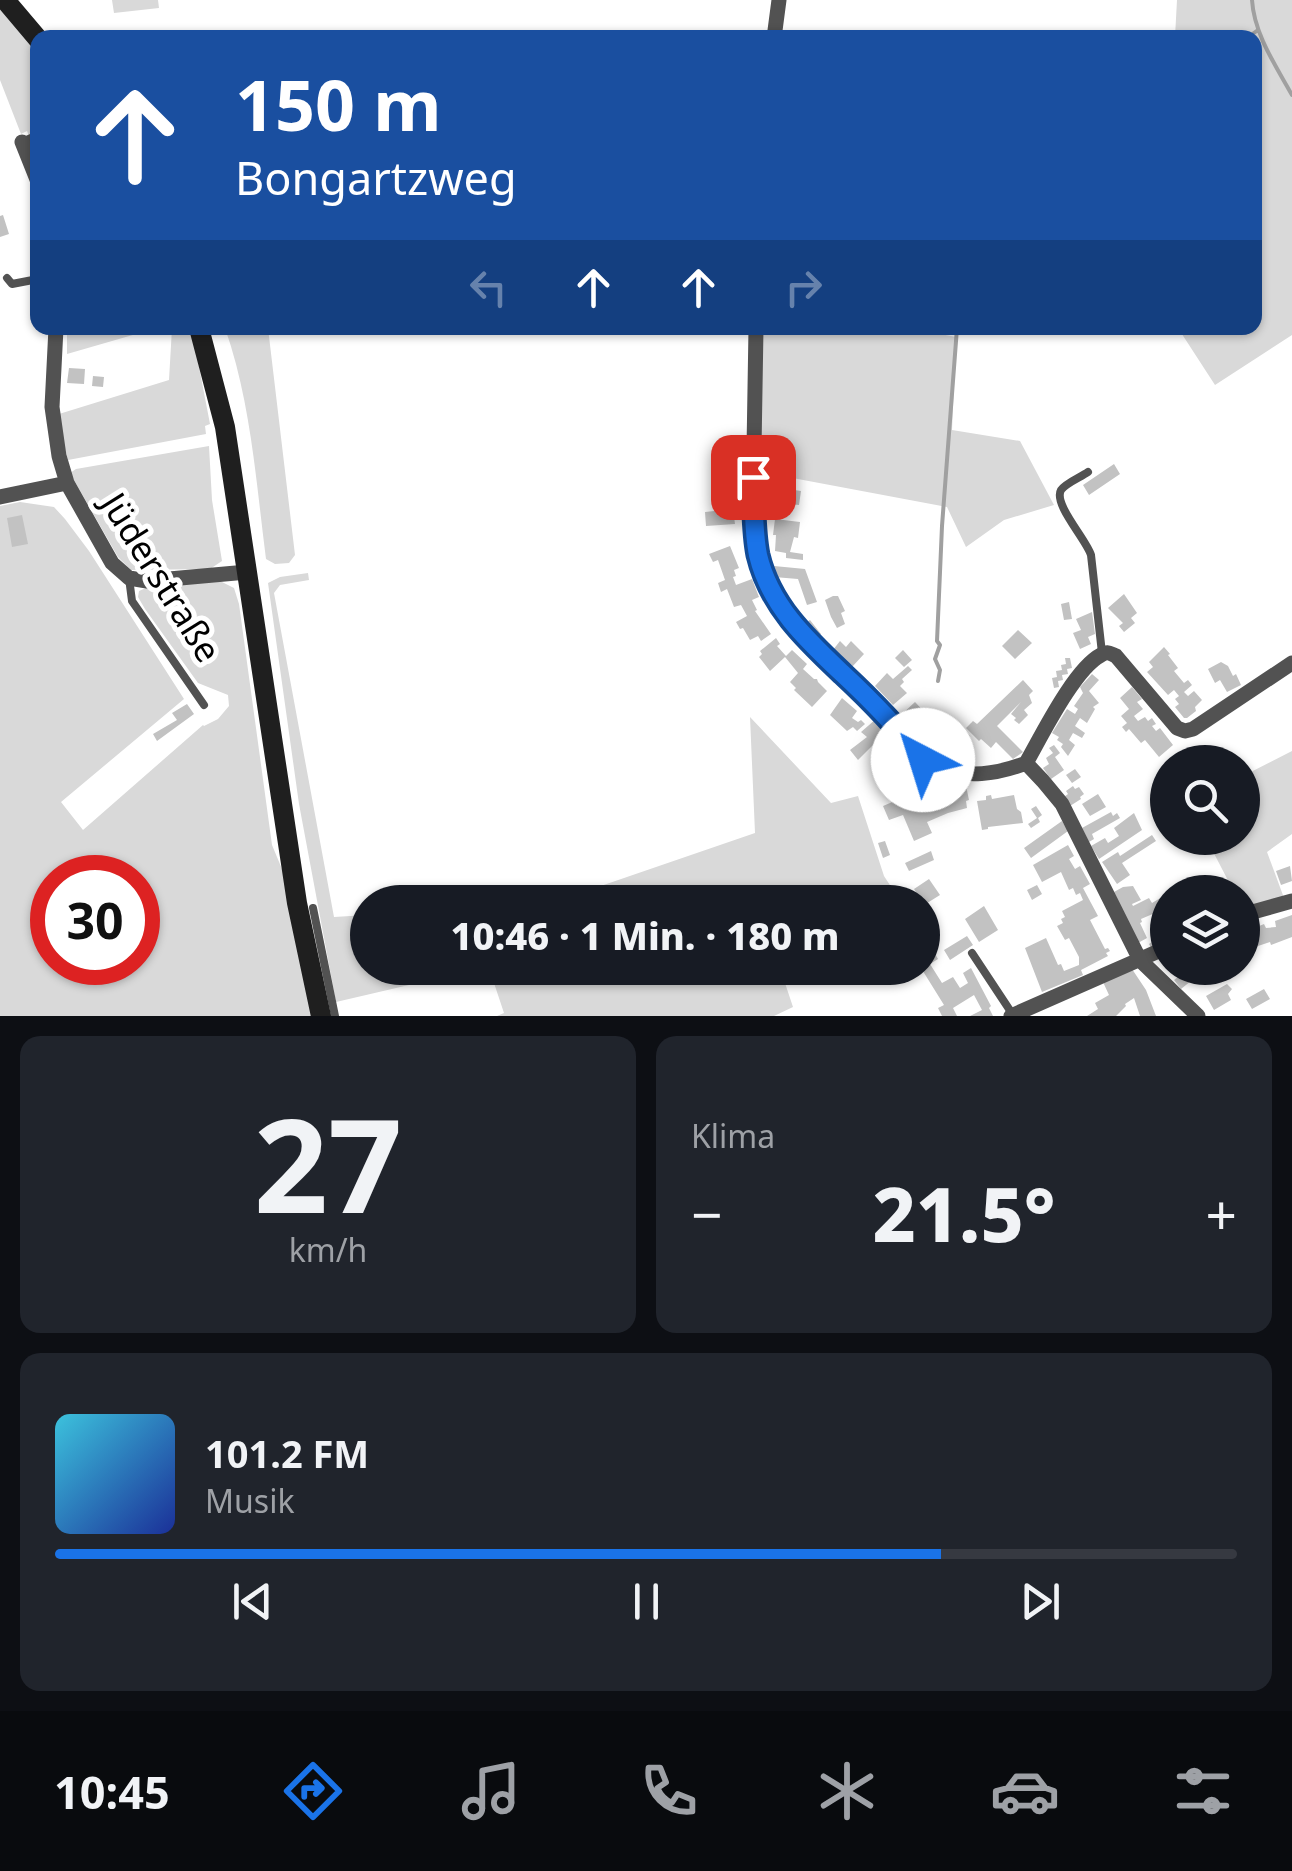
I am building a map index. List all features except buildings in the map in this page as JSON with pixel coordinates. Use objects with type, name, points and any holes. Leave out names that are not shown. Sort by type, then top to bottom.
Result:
[{"type":"main road","points":[[5,0],[30,30]]},
{"type":"main road","points":[[201,335],[225,427],[298,903],[319,1008]]},
{"type":"street","points":[[775,30],[779,0]]},
{"type":"street","name":"Jüderstraße","points":[[56,335],[52,407],[55,439],[68,483],[112,563],[129,578]]},
{"type":"street","points":[[756,335],[755,532],[766,581],[784,613],[809,644],[898,728],[923,760],[967,774],[1004,771],[1026,763],[1076,680],[1102,654],[1116,656],[1177,728],[1185,730],[1194,729],[1292,663]]},
{"type":"street","points":[[0,497],[68,483]]},
{"type":"street","points":[[129,578],[147,581],[247,572]]},
{"type":"street","points":[[1026,763],[1062,804],[1140,960],[1198,1016]]},
{"type":"street","points":[[1260,910],[1292,901]]},
{"type":"street","points":[[1012,1016],[1150,955]]},
{"type":"lane","points":[[8,278],[12,284],[30,281]]},
{"type":"lane","points":[[1088,472],[1062,489],[1059,498],[1091,555],[1102,654]]},
{"type":"lane","name":"Jüderstraße","points":[[129,578],[132,601],[204,705]]},
{"type":"lane","points":[[313,908],[335,1016]]},
{"type":"lane","points":[[972,953],[1012,1016]]},
{"type":"shaded area","points":[[112,0],[158,0],[159,8],[114,13]]},
{"type":"shaded area","points":[[1177,0],[1292,0],[1292,335],[1215,385],[1183,335],[1262,335],[1262,30],[1175,30]]},
{"type":"shaded area","points":[[0,7],[30,44],[30,138],[27,131],[21,134],[0,80]]},
{"type":"shaded area","points":[[67,335],[133,335],[67,354]]},
{"type":"shaded area","points":[[172,335],[191,335],[210,424],[205,426],[206,434],[68,460],[59,414],[169,380]]},
{"type":"shaded area","points":[[227,335],[269,335],[295,555],[289,563],[275,564],[266,559],[247,413]]},
{"type":"shaded area","points":[[761,335],[946,335],[956,337],[952,430],[1020,441],[1054,505],[1004,520],[966,547],[947,507],[756,471]]},
{"type":"shaded area","points":[[209,446],[212,500],[222,561],[210,569],[131,570],[118,557],[70,473]]},
{"type":"shaded area","points":[[20,502],[54,507],[65,519],[184,699],[61,802],[83,830],[229,706],[228,695],[198,683],[145,609],[139,591],[218,580],[234,588],[272,845],[292,893],[322,1016],[0,1016],[0,506]]},
{"type":"shaded area","points":[[308,573],[309,580],[280,585],[274,593],[334,917],[350,916],[350,985],[409,985],[336,1002],[299,804],[268,583]]},
{"type":"shaded area","points":[[750,717],[831,803],[858,796],[890,885],[604,885],[755,833]]},
{"type":"shaded area","points":[[1292,751],[1292,834],[1267,852],[1284,898],[1260,904],[1260,875],[1225,875],[1215,855],[1260,855],[1260,767]]},
{"type":"shaded area","points":[[495,985],[786,985],[793,1007],[774,1016],[497,1016],[504,1013]]},
{"type":"waterway","points":[[1252,0],[1259,30]]},
{"type":"waterway","points":[[1262,39],[1292,95]]},
{"type":"waterway","points":[[938,681],[940,670],[935,659],[940,645],[937,641],[942,526],[956,335]]},
{"type":"route","points":[[753,477],[758,556],[766,581],[784,613],[809,644],[898,728],[923,760]]}]
